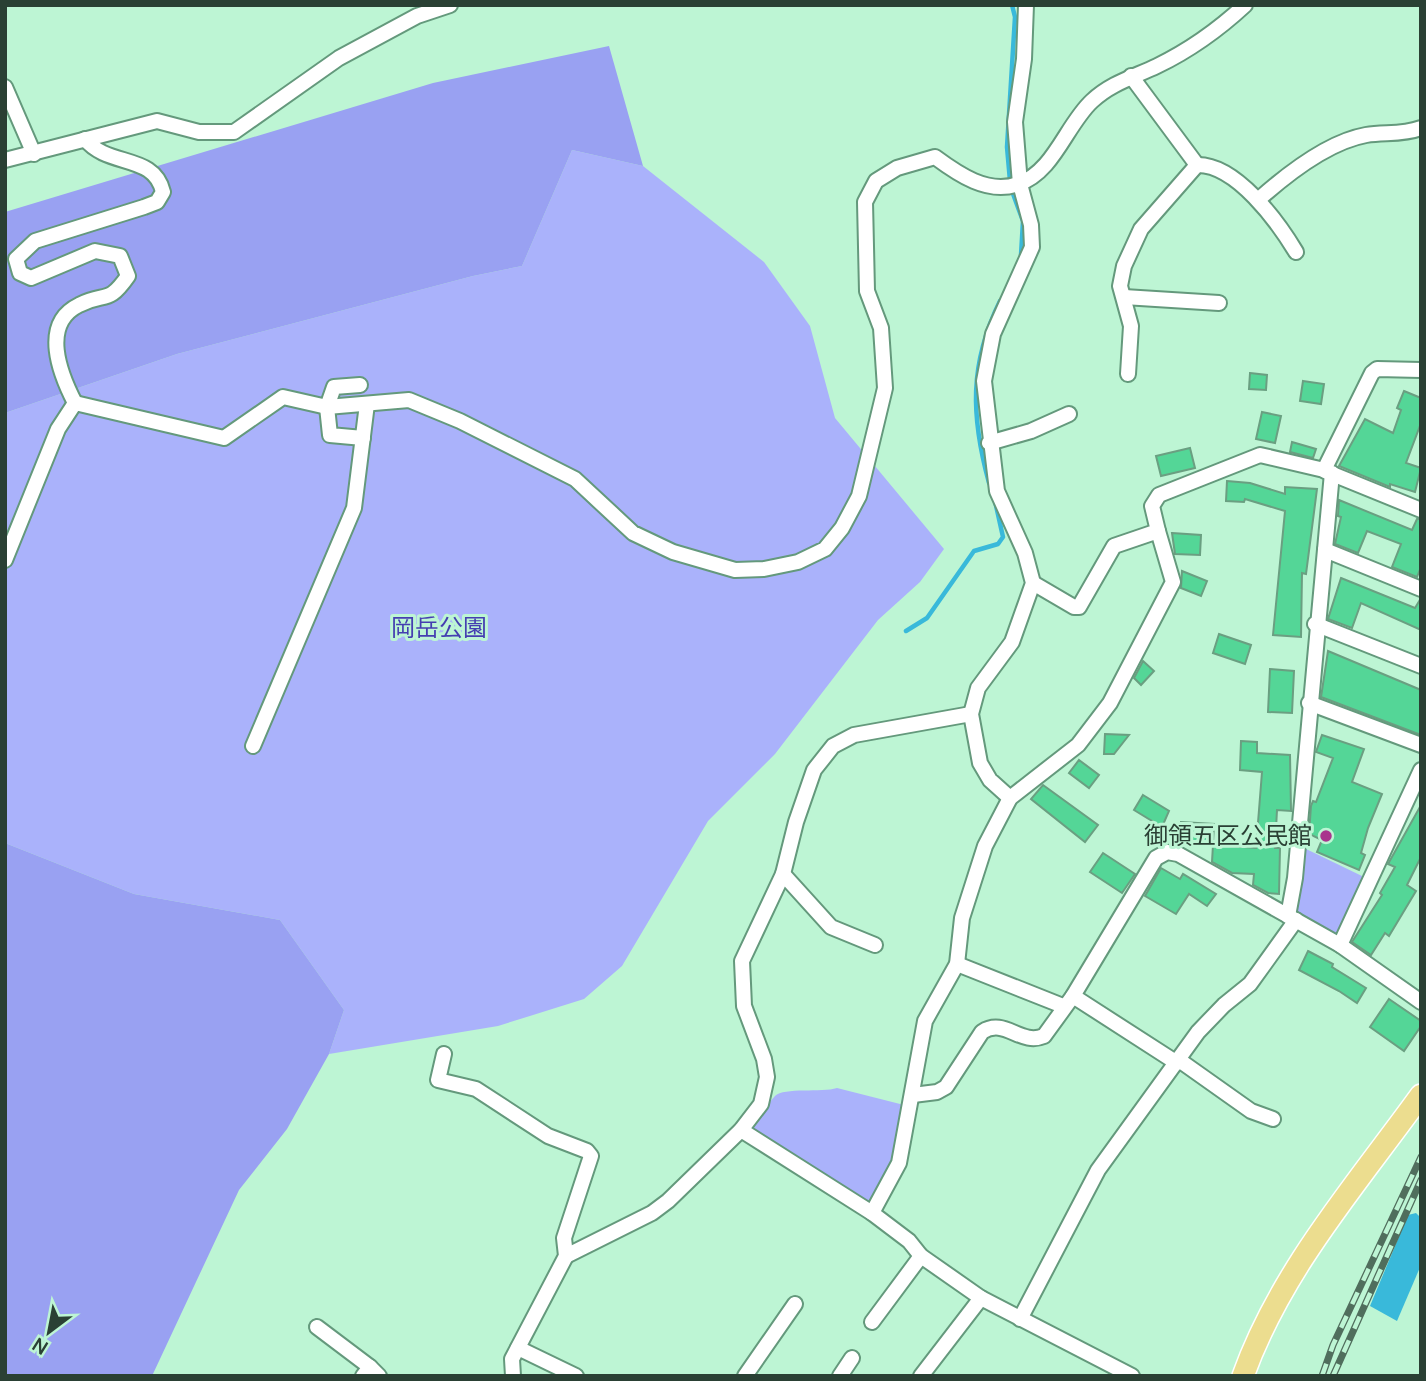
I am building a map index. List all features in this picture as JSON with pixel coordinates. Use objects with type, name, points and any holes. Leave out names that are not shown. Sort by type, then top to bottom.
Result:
[{"type":"main road","points":[[1243,1376],[1264,1324],[1285,1285],[1421,1095]]},
{"type":"street","points":[[5,160],[157,121],[199,132],[234,132],[339,58],[417,16],[450,5]]},
{"type":"street","points":[[1010,798],[990,780],[980,764],[971,714],[978,688],[1012,642],[1033,583],[1025,553],[997,491],[989,443],[985,363],[993,334],[1032,247],[1031,225],[1020,184],[1015,122],[1024,59],[1026,5]]},
{"type":"street","points":[[85,139],[93,149],[112,158],[150,168],[160,181],[163,192],[157,202],[144,207],[35,241],[16,259],[20,273],[31,278],[95,251],[120,256],[128,276],[116,294],[77,305],[61,323],[55,346],[63,380],[75,403],[224,438],[283,397],[327,407],[409,400],[460,421],[575,479],[633,533],[673,552],[735,570],[764,569],[798,562],[825,548],[842,528],[859,496],[885,388],[881,328],[867,291],[865,202],[876,181],[897,168],[935,157],[957,173],[981,183],[1006,187],[1020,184],[1049,157],[1093,99],[1207,37],[1245,5]]},
{"type":"street","points":[[1131,76],[1197,165]]},
{"type":"street","points":[[5,87],[34,154]]},
{"type":"street","points":[[1258,200],[1297,167],[1355,138],[1407,133],[1421,128]]},
{"type":"street","points":[[1128,374],[1131,327],[1120,286],[1124,266],[1141,229],[1197,165],[1209,165],[1220,171],[1258,200],[1296,253]]},
{"type":"street","points":[[1124,297],[1219,303]]},
{"type":"street","points":[[1020,1319],[1098,1170],[1208,1021],[1250,984],[1292,918],[1315,624],[1325,550],[1328,472],[1372,373],[1377,369],[1421,370]]},
{"type":"street","points":[[360,385],[334,387],[327,407],[330,435],[363,438]]},
{"type":"street","points":[[5,560],[58,429],[75,403]]},
{"type":"street","points":[[253,746],[354,508],[367,404]]},
{"type":"street","points":[[989,443],[1031,431],[1069,414]]},
{"type":"street","points":[[872,1213],[899,1163],[925,1021],[957,964],[962,918],[985,846],[1010,798],[1078,745],[1110,703],[1173,582],[1152,506],[1154,499],[1244,459],[1267,455],[1328,472],[1419,505]]},
{"type":"street","points":[[1033,583],[1074,607],[1079,607],[1114,546],[1158,531]]},
{"type":"street","points":[[1325,550],[1421,589]]},
{"type":"street","points":[[1315,624],[1421,666]]},
{"type":"street","points":[[1309,703],[1421,745]]},
{"type":"street","points":[[566,1256],[652,1213],[741,1130],[761,1104],[767,1077],[764,1059],[744,1006],[742,961],[783,874],[796,822],[814,770],[833,746],[854,735],[971,714]]},
{"type":"street","points":[[1340,946],[1421,770]]},
{"type":"street","points":[[913,1095],[937,1092],[946,1087],[982,1032],[991,1027],[998,1026],[1024,1038],[1036,1040],[1049,1031],[1156,858],[1167,852],[1178,854],[1340,946],[1421,1002]]},
{"type":"street","points":[[783,874],[831,927],[875,945]]},
{"type":"street","points":[[957,964],[1068,1001],[1178,1061],[1251,1111],[1273,1119]]},
{"type":"street","points":[[444,1054],[438,1080],[476,1089],[548,1136],[587,1151],[591,1156],[564,1238],[566,1256],[512,1359],[513,1376]]},
{"type":"street","points":[[741,1130],[872,1213],[909,1241],[921,1256],[981,1298],[1132,1376]]},
{"type":"street","points":[[872,1322],[921,1256]]},
{"type":"street","points":[[921,1376],[981,1298]]},
{"type":"street","points":[[745,1376],[795,1304]]},
{"type":"street","points":[[317,1327],[371,1373]]},
{"type":"street","points":[[518,1348],[576,1376]]},
{"type":"street","points":[[840,1376],[852,1358]]},
{"type":"green space","name":"岡岳公園","points":[[572,150],[643,166],[764,262],[810,326],[835,418],[944,549],[920,582],[878,620],[775,754],[708,821],[622,966],[584,999],[498,1026],[329,1054],[344,1010],[280,920],[134,894],[5,843],[5,413],[177,354],[473,276],[522,266]]},
{"type":"green space","points":[[1304,848],[1364,877],[1338,938],[1296,913]]},
{"type":"green space","points":[[837,1088],[904,1105],[896,1155],[871,1205],[752,1130],[775,1096],[780,1093]]},
{"type":"shaded area","points":[[609,46],[643,166],[572,150],[522,266],[473,276],[177,354],[5,413],[5,212],[433,83]]},
{"type":"shaded area","points":[[5,843],[134,894],[280,920],[344,1010],[329,1054],[287,1129],[239,1190],[152,1376],[5,1376]]},
{"type":"shaded area","points":[[1416,1213],[1421,1218],[1421,1265],[1397,1321],[1370,1306],[1408,1215]]},
{"type":"building","points":[[1250,373],[1267,375],[1266,390],[1249,389]]},
{"type":"building","points":[[1303,381],[1324,384],[1321,404],[1300,401]]},
{"type":"building","points":[[1404,391],[1421,398],[1421,423],[1406,463],[1421,468],[1415,492],[1390,484],[1390,487],[1339,466],[1365,419],[1393,433],[1401,410],[1397,408]]},
{"type":"building","points":[[1262,412],[1281,416],[1275,443],[1256,439]]},
{"type":"building","points":[[1292,442],[1316,449],[1313,458],[1290,452]]},
{"type":"building","points":[[1190,448],[1195,468],[1161,476],[1156,456]]},
{"type":"building","points":[[1227,481],[1250,483],[1285,494],[1285,487],[1317,489],[1306,574],[1302,573],[1301,637],[1273,635],[1285,511],[1245,499],[1244,502],[1226,501]]},
{"type":"building","points":[[1339,500],[1412,530],[1417,519],[1421,519],[1421,567],[1417,577],[1392,567],[1401,544],[1367,531],[1358,553],[1335,544],[1341,517],[1338,516]]},
{"type":"building","points":[[1172,533],[1201,535],[1200,555],[1175,554]]},
{"type":"building","points":[[1182,571],[1207,581],[1201,596],[1181,588]]},
{"type":"building","points":[[1341,578],[1415,608],[1421,598],[1421,630],[1361,603],[1352,628],[1328,619]]},
{"type":"building","points":[[1219,634],[1251,645],[1245,664],[1213,653]]},
{"type":"building","points":[[1328,651],[1421,690],[1421,735],[1321,697]]},
{"type":"building","points":[[1143,661],[1154,671],[1141,685],[1134,678]]},
{"type":"building","points":[[1270,669],[1294,671],[1292,713],[1268,712]]},
{"type":"building","points":[[1105,734],[1129,735],[1114,754],[1104,754]]},
{"type":"building","points":[[1322,735],[1364,749],[1352,782],[1382,794],[1368,828],[1361,853],[1365,855],[1359,870],[1317,852],[1322,840],[1309,834],[1311,806],[1313,801],[1316,802],[1333,758],[1316,752]]},
{"type":"building","points":[[1241,741],[1257,742],[1257,753],[1290,755],[1291,811],[1277,810],[1275,848],[1280,848],[1279,894],[1268,893],[1253,885],[1254,874],[1232,873],[1212,862],[1213,845],[1256,848],[1262,772],[1240,770]]},
{"type":"building","points":[[1079,760],[1099,775],[1089,788],[1069,773]]},
{"type":"building","points":[[1043,785],[1098,825],[1085,842],[1031,799]]},
{"type":"building","points":[[1143,795],[1169,811],[1162,827],[1134,810]]},
{"type":"building","points":[[1421,805],[1421,857],[1407,885],[1416,891],[1389,936],[1385,933],[1371,955],[1352,942],[1382,895],[1380,893],[1395,867],[1388,864]]},
{"type":"building","points":[[1181,822],[1214,824],[1213,843],[1180,841]]},
{"type":"building","points":[[1103,853],[1135,874],[1122,893],[1090,872]]},
{"type":"building","points":[[1161,868],[1180,879],[1183,874],[1216,894],[1207,906],[1189,894],[1176,914],[1145,896]]},
{"type":"building","points":[[1308,951],[1333,964],[1332,967],[1366,988],[1357,1003],[1299,970]]},
{"type":"building","points":[[1389,999],[1421,1021],[1421,1026],[1404,1051],[1370,1027]]},
{"type":"waterway","points":[[1010,181],[1007,147],[1015,17],[1012,5]]},
{"type":"waterway","points":[[1012,191],[1023,221],[1021,255]]},
{"type":"waterway","points":[[989,483],[979,436],[976,391],[983,347],[1000,301]]},
{"type":"waterway","points":[[906,631],[927,618],[974,551],[998,544],[1003,537],[995,501]]},
{"type":"railway","points":[[1322,1376],[1333,1345],[1421,1157]]},
{"type":"railway","points":[[1333,1376],[1421,1180]]},
{"type":"place","name":"御領五区公民館","points":[[1326,836]]}]
